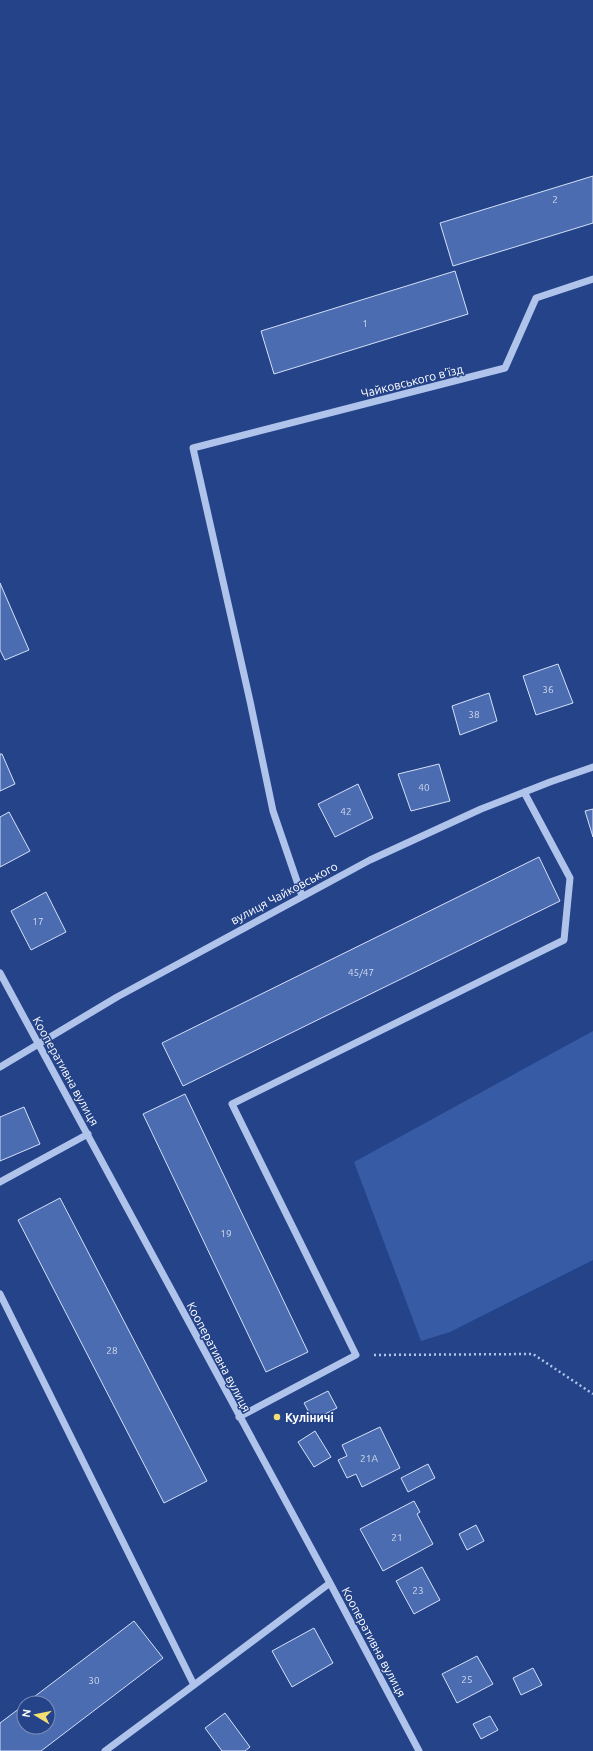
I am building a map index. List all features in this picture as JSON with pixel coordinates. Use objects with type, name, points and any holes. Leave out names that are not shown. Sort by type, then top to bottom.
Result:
[{"type":"street","name":"Чайковського в’їзд","points":[[302,896],[269,796],[250,701],[193,448],[505,368],[536,298],[593,279]]},
{"type":"street","name":"вулиця Чайковського","points":[[0,1067],[179,962],[391,850],[524,792],[593,768]]},
{"type":"street","points":[[239,1417],[356,1356],[232,1104],[564,940],[570,878],[524,792]]},
{"type":"street","name":"Кооперативна вулиця","points":[[0,973],[330,1583],[419,1751]]},
{"type":"street","points":[[0,1182],[88,1134]]},
{"type":"street","points":[[0,1294],[194,1685]]},
{"type":"street","points":[[105,1751],[330,1583]]},
{"type":"path","points":[[356,1356],[400,1354],[533,1354],[593,1394]]},
{"type":"shaded area","points":[[593,1031],[593,1260],[450,1332],[421,1341],[354,1162]]},
{"type":"building","points":[[593,176],[593,223],[453,266],[440,223]]},
{"type":"building","points":[[455,271],[468,314],[274,374],[261,331]]},
{"type":"building","points":[[0,583],[29,650],[5,660],[0,650]]},
{"type":"building","points":[[558,664],[573,703],[536,715],[523,676]]},
{"type":"building","points":[[489,693],[497,721],[460,735],[452,706]]},
{"type":"building","points":[[0,754],[2,754],[15,784],[0,791]]},
{"type":"building","points":[[439,764],[450,801],[411,811],[398,774]]},
{"type":"building","points":[[358,784],[373,818],[335,837],[318,804]]},
{"type":"building","points":[[593,809],[593,837],[585,811]]},
{"type":"building","points":[[9,812],[30,851],[0,867],[0,817]]},
{"type":"building","points":[[539,857],[560,901],[183,1086],[162,1043]]},
{"type":"building","points":[[46,892],[66,932],[31,950],[11,911]]},
{"type":"building","points":[[185,1094],[308,1352],[266,1372],[143,1114]]},
{"type":"building","points":[[24,1107],[40,1144],[0,1161],[0,1117]]},
{"type":"building","points":[[60,1198],[207,1481],[164,1503],[18,1220]]},
{"type":"building","points":[[328,1391],[337,1408],[313,1420],[304,1403]]},
{"type":"building","points":[[380,1427],[400,1468],[362,1487],[356,1474],[347,1478],[338,1460],[347,1456],[342,1445]]},
{"type":"building","points":[[315,1431],[331,1457],[314,1467],[298,1442]]},
{"type":"building","points":[[428,1464],[435,1478],[408,1492],[401,1478]]},
{"type":"building","points":[[414,1501],[420,1512],[417,1514],[433,1544],[383,1571],[360,1529]]},
{"type":"building","points":[[476,1525],[484,1541],[467,1550],[459,1534]]},
{"type":"building","points":[[422,1567],[440,1600],[414,1614],[396,1581]]},
{"type":"building","points":[[134,1621],[163,1658],[41,1751],[0,1751],[0,1723],[16,1711],[16,1735],[56,1735],[56,1695],[37,1695]]},
{"type":"building","points":[[314,1628],[333,1663],[292,1687],[272,1651]]},
{"type":"building","points":[[477,1656],[493,1684],[457,1703],[442,1674]]},
{"type":"building","points":[[533,1668],[542,1685],[521,1695],[513,1678]]},
{"type":"building","points":[[225,1713],[250,1747],[245,1751],[222,1751],[205,1728]]},
{"type":"building","points":[[490,1716],[498,1730],[481,1739],[473,1724]]},
{"type":"place","name":"Куліничі","points":[[277,1417]]}]
